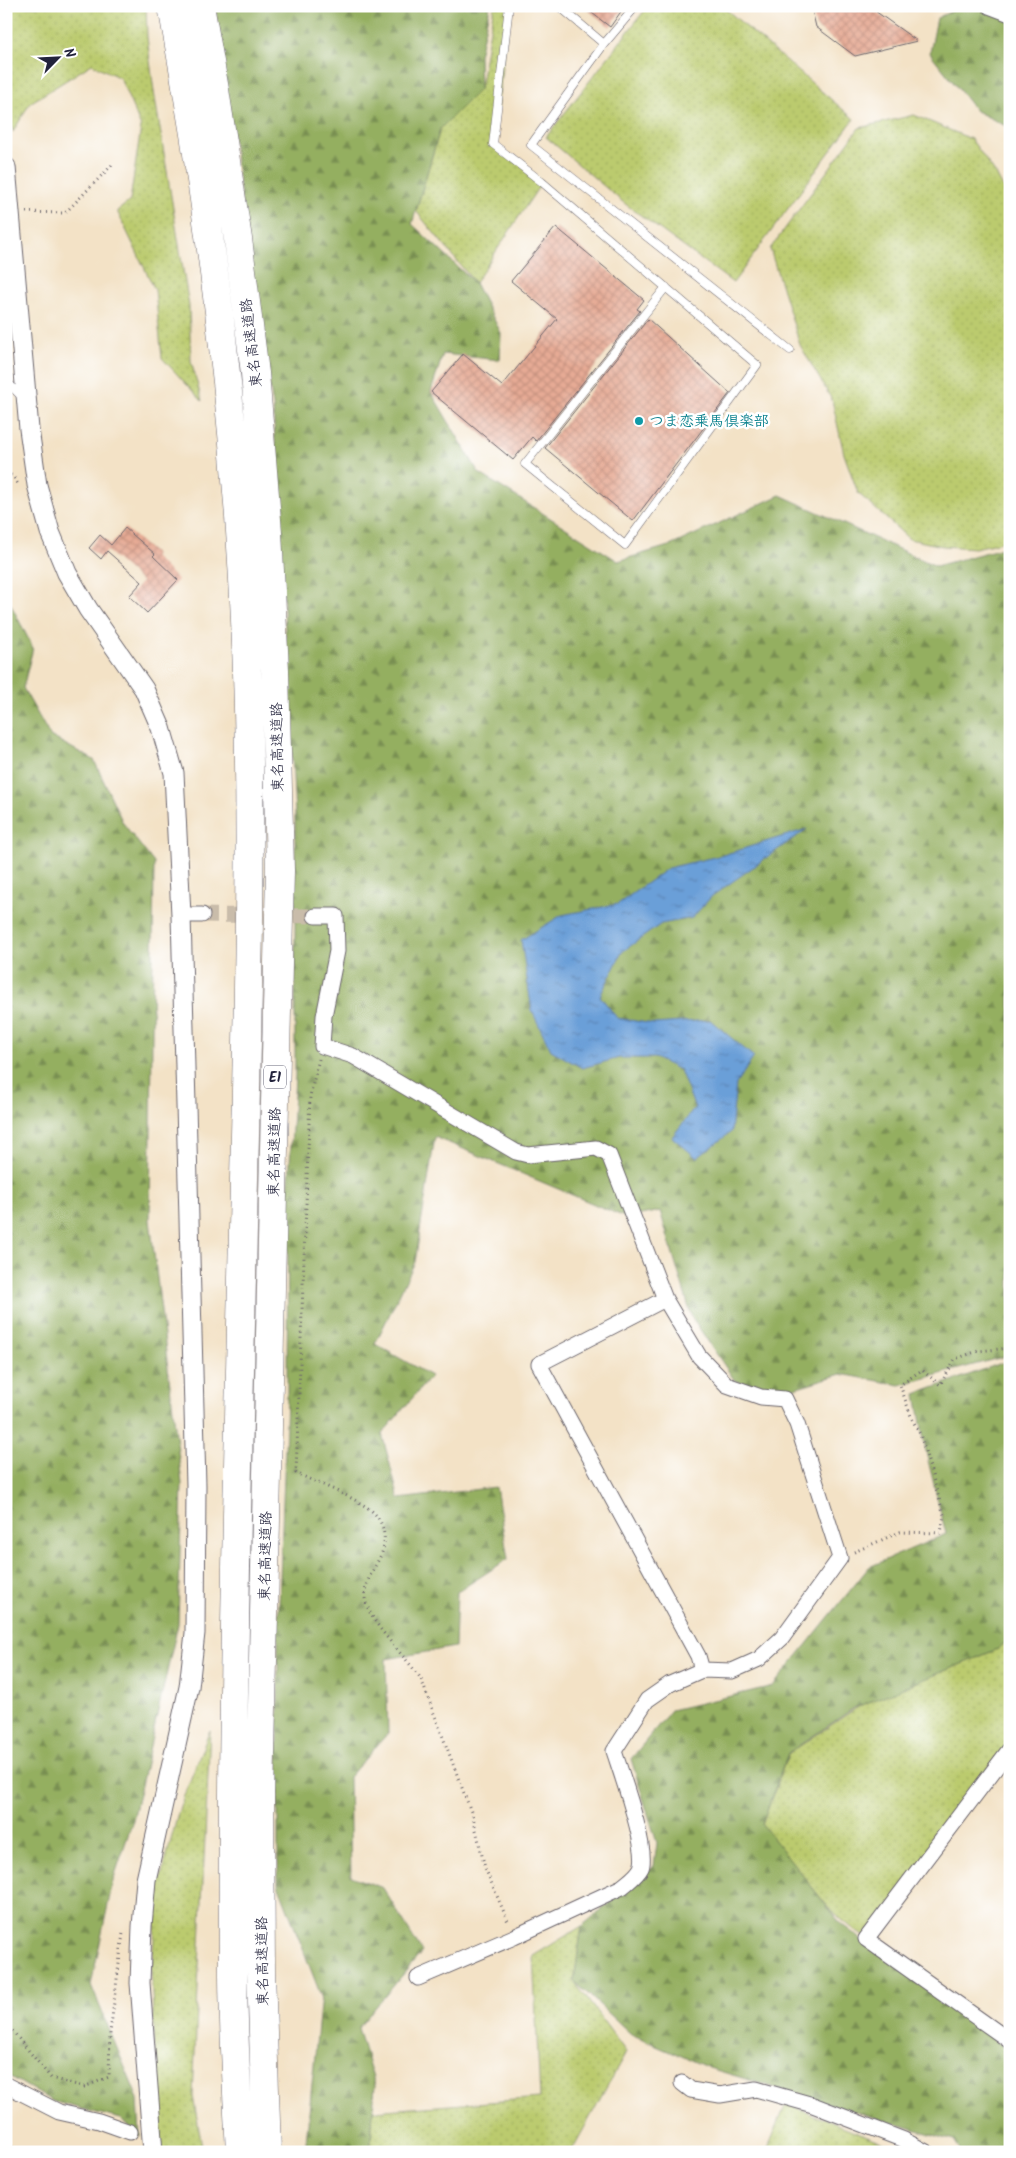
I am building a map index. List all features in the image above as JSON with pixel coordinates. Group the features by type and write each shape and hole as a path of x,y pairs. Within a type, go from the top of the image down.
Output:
{"highway":[{"name":"東名高速道路","path":"172,6 212,244 225,357 240,533 247,671 251,871 233,1810 233,1974 240,2152"},
{"name":"東名高速道路","path":"200,6 238,239 255,372 268,532 275,670 280,870 260,1799 261,1972 267,2152"}],"street":[{"path":"989,6 1010,14"},
{"path":"6,167 36,485 50,532 67,573 88,609 144,689 161,728 174,773 181,915 196,1485 195,1633 189,1687 146,1880 143,1917 140,1983 153,2152"},
{"path":"181,915 202,915"},
{"path":"315,916 336,916 337,951 324,1016 322,1046 353,1056 516,1152 528,1156 596,1148 609,1155 665,1298 699,1356 726,1385 761,1396 785,1399 796,1424 840,1558 782,1638 759,1660 732,1671 702,1670 670,1684 647,1700 614,1751 640,1841 642,1866 636,1875 622,1887 418,1978"},
{"path":"665,1298 539,1364 698,1656 702,1670"},
{"path":"1010,1749 866,1939 1010,2041"},
{"path":"682,2084 691,2090 720,2095 756,2089 813,2105 904,2140 926,2152"},
{"path":"6,2085 59,2112 99,2121 130,2132"}],"lane":[{"path":"509,6 493,144 542,182 666,287 757,365 624,545 525,464 666,287"},
{"path":"559,6 604,44"},
{"path":"636,6 604,44 531,145 790,350"},
{"path":"6,380 27,402"}],"path":[{"path":"11,212 65,212 112,165"},
{"path":"322,1046 310,1096 296,1473 350,1498 374,1513 385,1532 383,1550 368,1580 364,1597 374,1621 421,1679 472,1817 485,1868 514,1936"},
{"path":"840,1558 900,1532 941,1533 944,1515 920,1434 912,1419 900,1385 922,1370 940,1385 955,1359 978,1351 1010,1348"},
{"path":"6,2023 51,2078 84,2087 109,2077 110,2033 124,1928"}],"green space":[{"path":"6,6 146,6 147,37 154,92 189,306 191,361 202,401 162,358 155,290 117,211 130,201 141,127 120,78 92,64 30,103 13,132 6,104"},
{"path":"215,6 490,6 479,55 480,89 440,129 412,224 475,283 501,333 500,360 443,354 431,392 479,473 618,561 672,545 780,495 936,566 1010,546 1010,1355 900,1385 841,1374 781,1392 735,1381 692,1318 660,1211 627,1218 435,1137 415,1262 375,1344 431,1376 382,1434 399,1499 496,1487 508,1559 457,1592 455,1647 386,1659 388,1733 349,1777 351,1876 383,1888 422,1952 358,2028 375,2085 370,2152 305,2152 321,1996 278,1884 278,1630 287,1399 288,1197 295,1077 295,813 273,405 254,294"},
{"path":"494,6 509,6 493,144 542,182 475,283 416,211 440,129 480,89"},
{"path":"648,6 722,6 854,119 733,283 624,203 546,137"},
{"path":"962,6 992,9 1010,21 1010,128 976,111 930,53 937,18"},
{"path":"914,115 971,139 996,174 1010,201 1010,540 975,548 943,546 909,539 858,493 844,454 832,400 800,345 770,249 859,128"},
{"path":"6,595 33,648 23,688 50,736 94,760 123,823 154,863 150,1220 182,1484 178,1624 133,1820 113,1881 91,1985 138,2099 140,2137 120,2119 52,2101 6,2074"},
{"path":"1010,1360 1010,1638 998,1649 854,1708 788,1753 762,1824 841,1924 1010,2051 1010,2152 961,2152 954,2141 709,2068 631,2034 574,1981 582,1926 654,1866 657,1843 631,1759 671,1710 773,1686 869,1567 946,1534 926,1452 916,1394"},
{"path":"1010,1638 1010,1749 866,1939 832,1912 762,1825 788,1754 861,1705 998,1649"},
{"path":"210,1730 193,2096 203,2152 160,2152 151,1972 159,1885 180,1806"},
{"path":"582,1926 574,1981 626,2052 571,2152 370,2152 373,2111 540,2098 533,1956"},
{"path":"786,2104 908,2152 775,2152 768,2148"}],"water":[{"path":"807,829 712,896 692,918 661,924 622,952 600,996 617,1018 654,1024 710,1020 754,1057 736,1084 731,1132 697,1158 672,1137 695,1108 680,1070 655,1058 619,1058 582,1068 551,1050 532,1011 521,940 562,915 618,904 668,868 723,855"}],"building":[{"path":"583,6 625,6 610,27"},
{"path":"811,6 868,6 917,41 855,56 816,27"},
{"path":"556,227 644,300 637,309 640,311 536,441 532,437 513,460 431,392 463,354 502,386 557,319 511,281"},
{"name":"つま恋乗馬倶楽部","path":"648,319 730,393 633,521 545,448"},
{"path":"125,528 155,554 153,556 178,580 147,613 129,596 142,582 107,551 101,559 89,548 100,535 111,545"}],"tunnel":[{"path":"202,915 315,916"}],"place":[{"name":"つま恋乗馬倶楽部","path":"639,421"}]}
